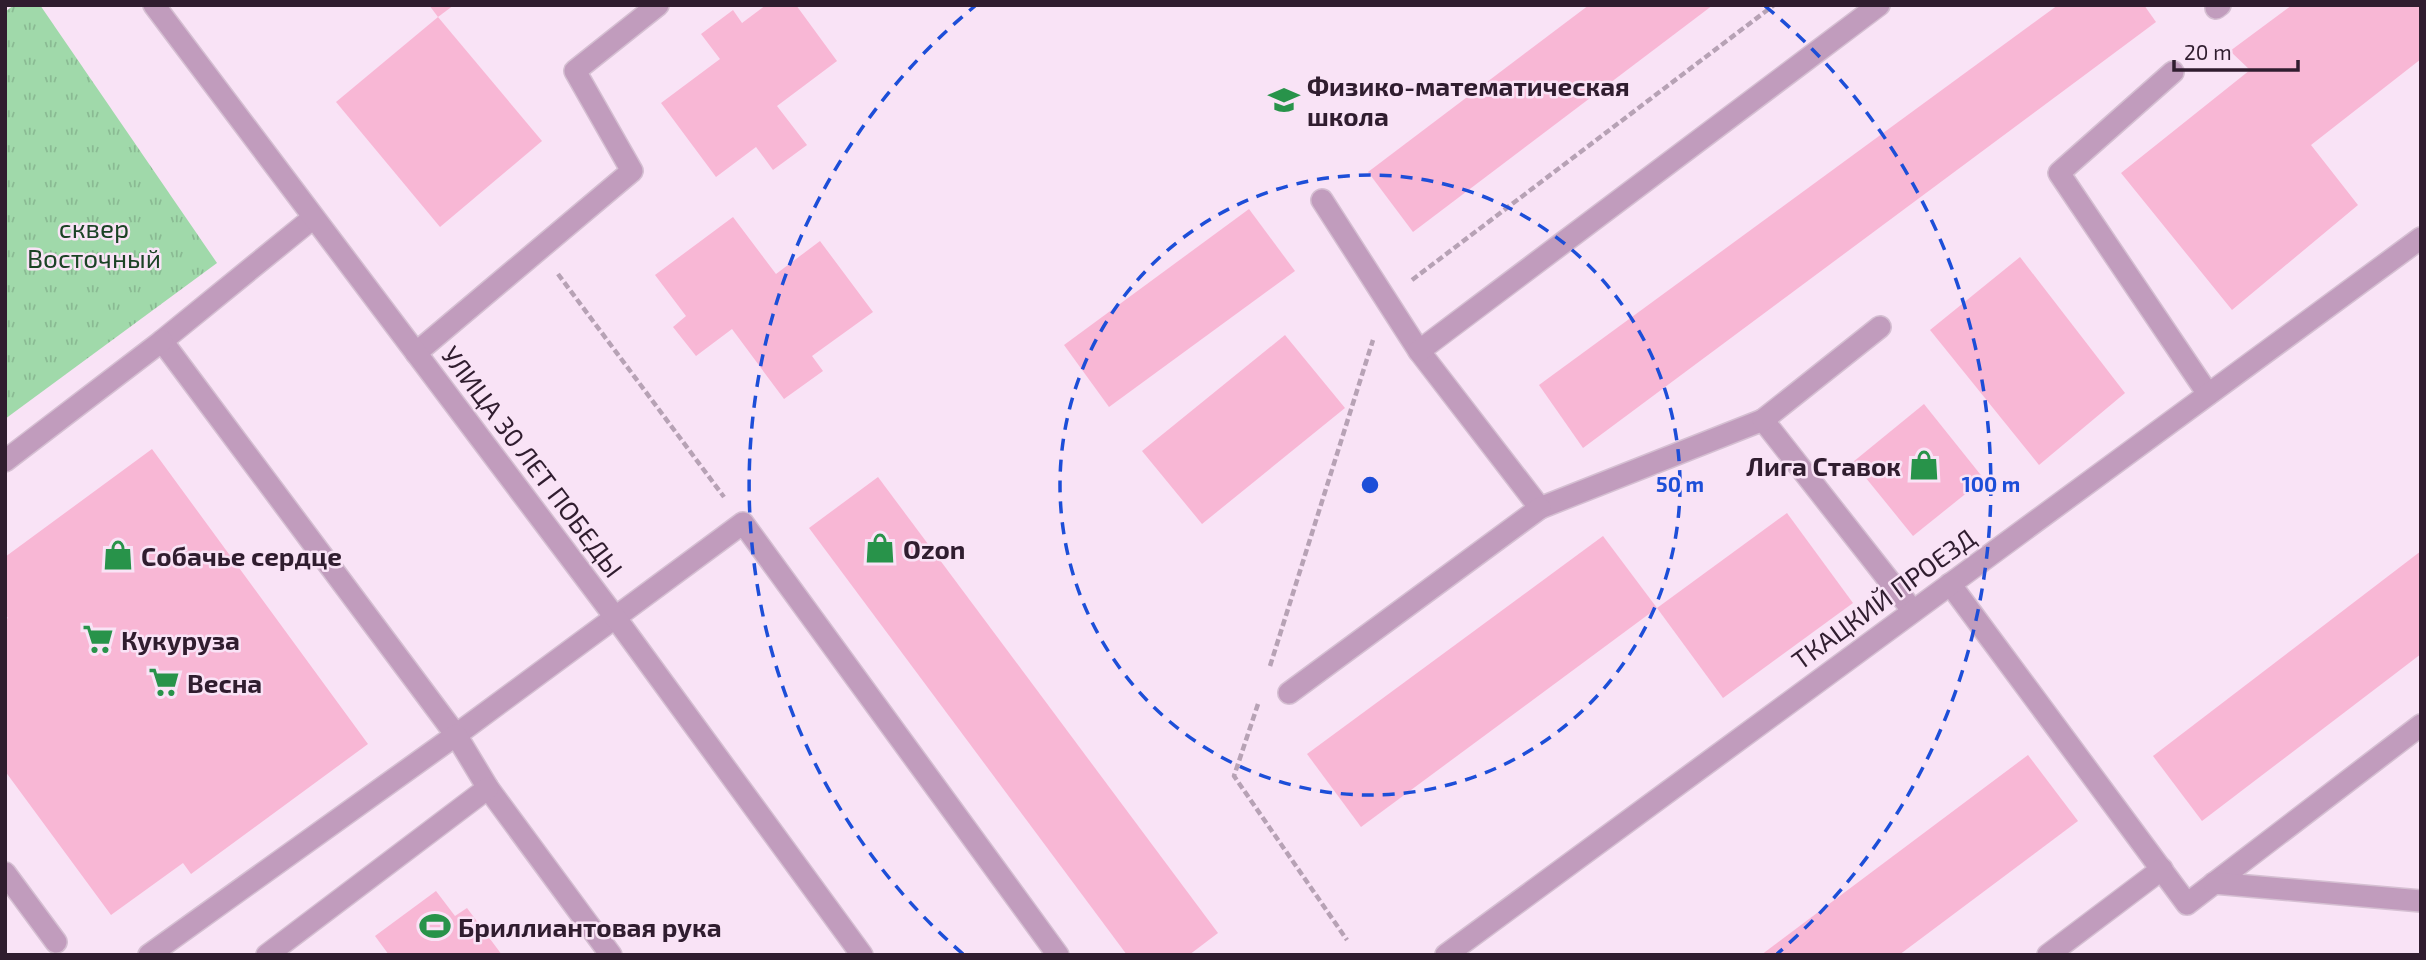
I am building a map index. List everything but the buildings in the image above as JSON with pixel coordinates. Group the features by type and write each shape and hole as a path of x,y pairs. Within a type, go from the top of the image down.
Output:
{"street":[{"name":"УЛИЦА 30 ЛЕТ ПОБЕДЫ","path":"154,5 615,617 862,955"},
{"path":"416,353 632,171 575,71 658,5"},
{"path":"1419,351 1879,5"},
{"path":"2173,72 2059,173 2208,394"},
{"path":"1322,200 1419,351 1540,508"},
{"path":"5,461 162,341 313,218"},
{"name":"ТКАЦКИЙ ПРОЕЗД","path":"1446,955 2421,238"},
{"path":"1289,693 1540,508 1763,420 1880,327"},
{"path":"162,341 456,735 488,788 611,955"},
{"path":"1763,420 1913,611"},
{"path":"149,955 456,735 743,523 1058,955"},
{"path":"1950,583 2187,904 2421,725"},
{"path":"267,955 488,788"},
{"path":"2048,955 2162,869"},
{"path":"5,873 57,942"},
{"path":"2214,883 2421,901"}],"path":[{"path":"1268,671 1386,300 1774,5"},
{"path":"539,249 743,523"},
{"path":"1260,697 1234,776 1347,940"}],"green space":[{"name":"сквер Восточный","path":"14,5 40,5 217,263 5,419 5,12"}],"place":[{"name":"Физико-математическая школа","path":"1284,100"},
{"name":"Лига Ставок","path":"1924,465"},
{"name":"Ozon","path":"880,548"},
{"name":"Собачье сердце","path":"118,555"},
{"name":"Кукуруза","path":"98,639"},
{"name":"Весна","path":"164,682"},
{"name":"Бриллиантовая рука","path":"435,926"}]}
